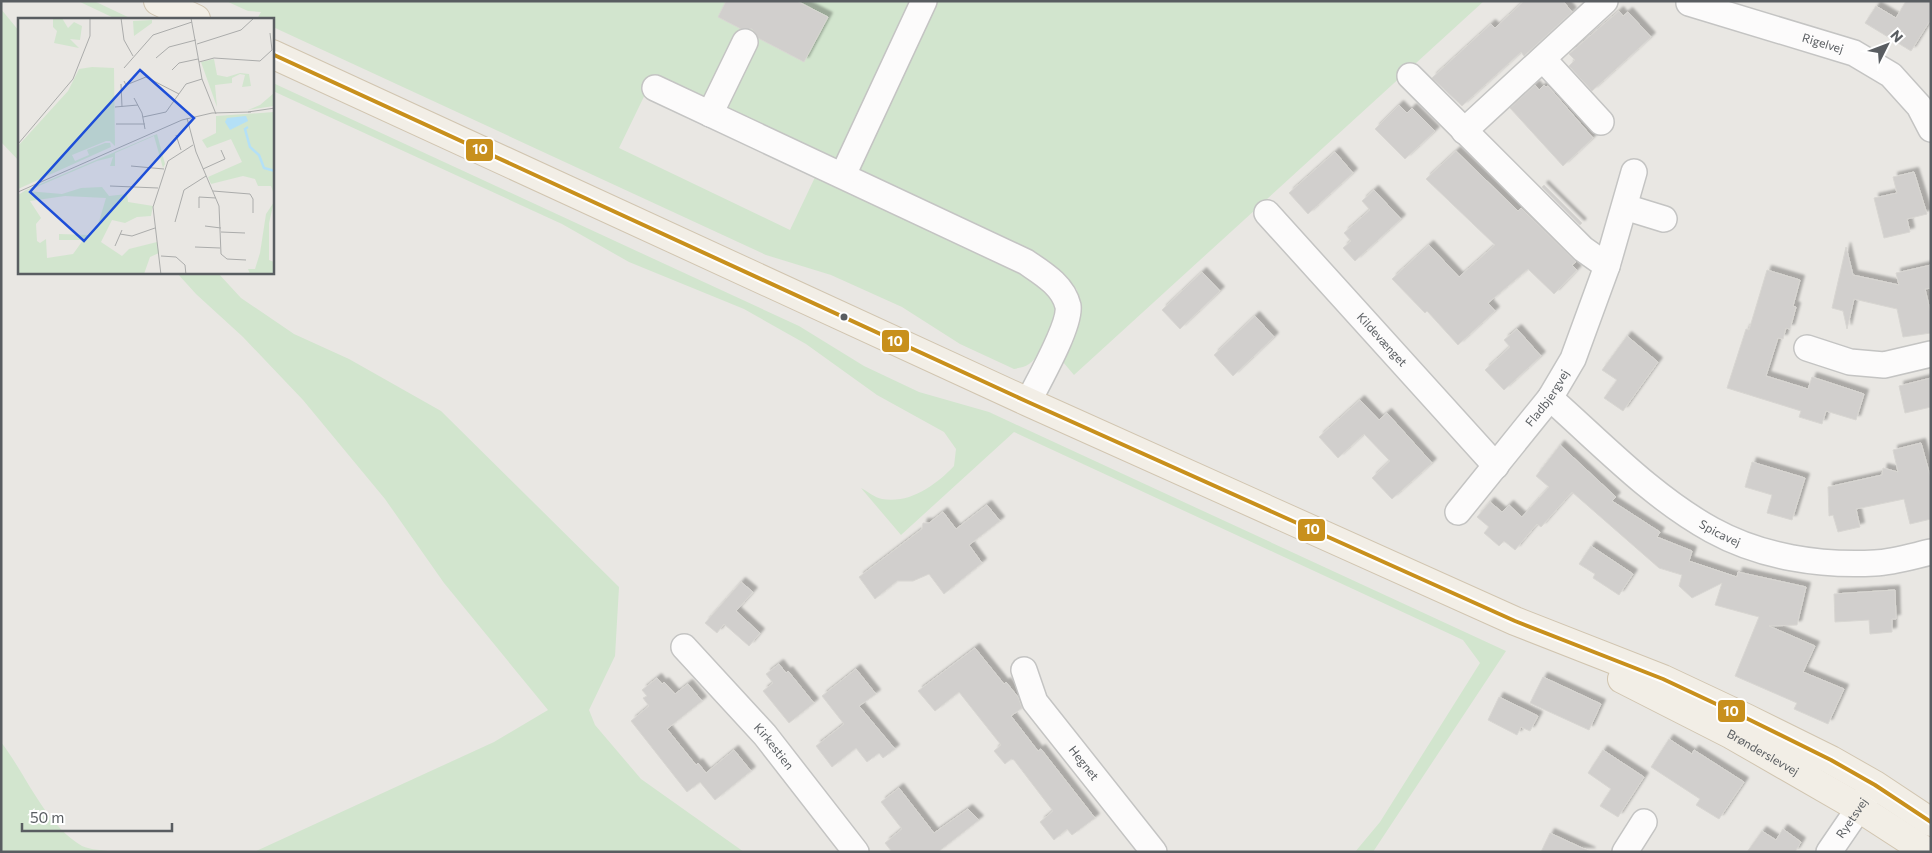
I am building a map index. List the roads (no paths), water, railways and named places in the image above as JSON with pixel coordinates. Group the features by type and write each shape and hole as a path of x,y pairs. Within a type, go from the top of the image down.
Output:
{"main road":[{"path":"158,1 194,18"},
{"name":"Brønderslevvej","path":"274,55 1028,402 1515,621 1663,679 1822,756 1875,785 1931,822"},
{"name":"Brønderslevvej","path":"1515,621 1659,699 1732,735 1859,808 1927,852"}],"street":[{"path":"843,174 924,1"},
{"path":"1464,131 1605,1"},
{"name":"Rigelvej","path":"1690,1 1689,3 1854,52 1890,75 1919,106 1931,129"},
{"path":"710,114 745,42"},
{"path":"1543,59 1601,122"},
{"path":"1410,76 1583,249 1607,266"},
{"path":"656,88 843,174 1026,262 1054,281 1068,306 1064,328 1028,402"},
{"name":"Fladbjergvej","path":"1458,512 1550,398 1573,359 1607,266 1626,207 1634,172"},
{"path":"1626,207 1664,219"},
{"name":"Kildevænget","path":"1268,214 1496,466"},
{"path":"1807,348 1850,362 1884,365 1931,354"},
{"name":"Spicavej","path":"1550,398 1665,499 1713,531 1770,553 1820,563 1877,563 1931,552"},
{"name":"Kirkestien","path":"684,647 765,735 856,852"},
{"name":"Hegnet","path":"1024,670 1035,702 1154,852"},
{"name":"Ryetsvej","path":"1829,852 1875,785"},
{"path":"1624,852 1644,822"}]}
